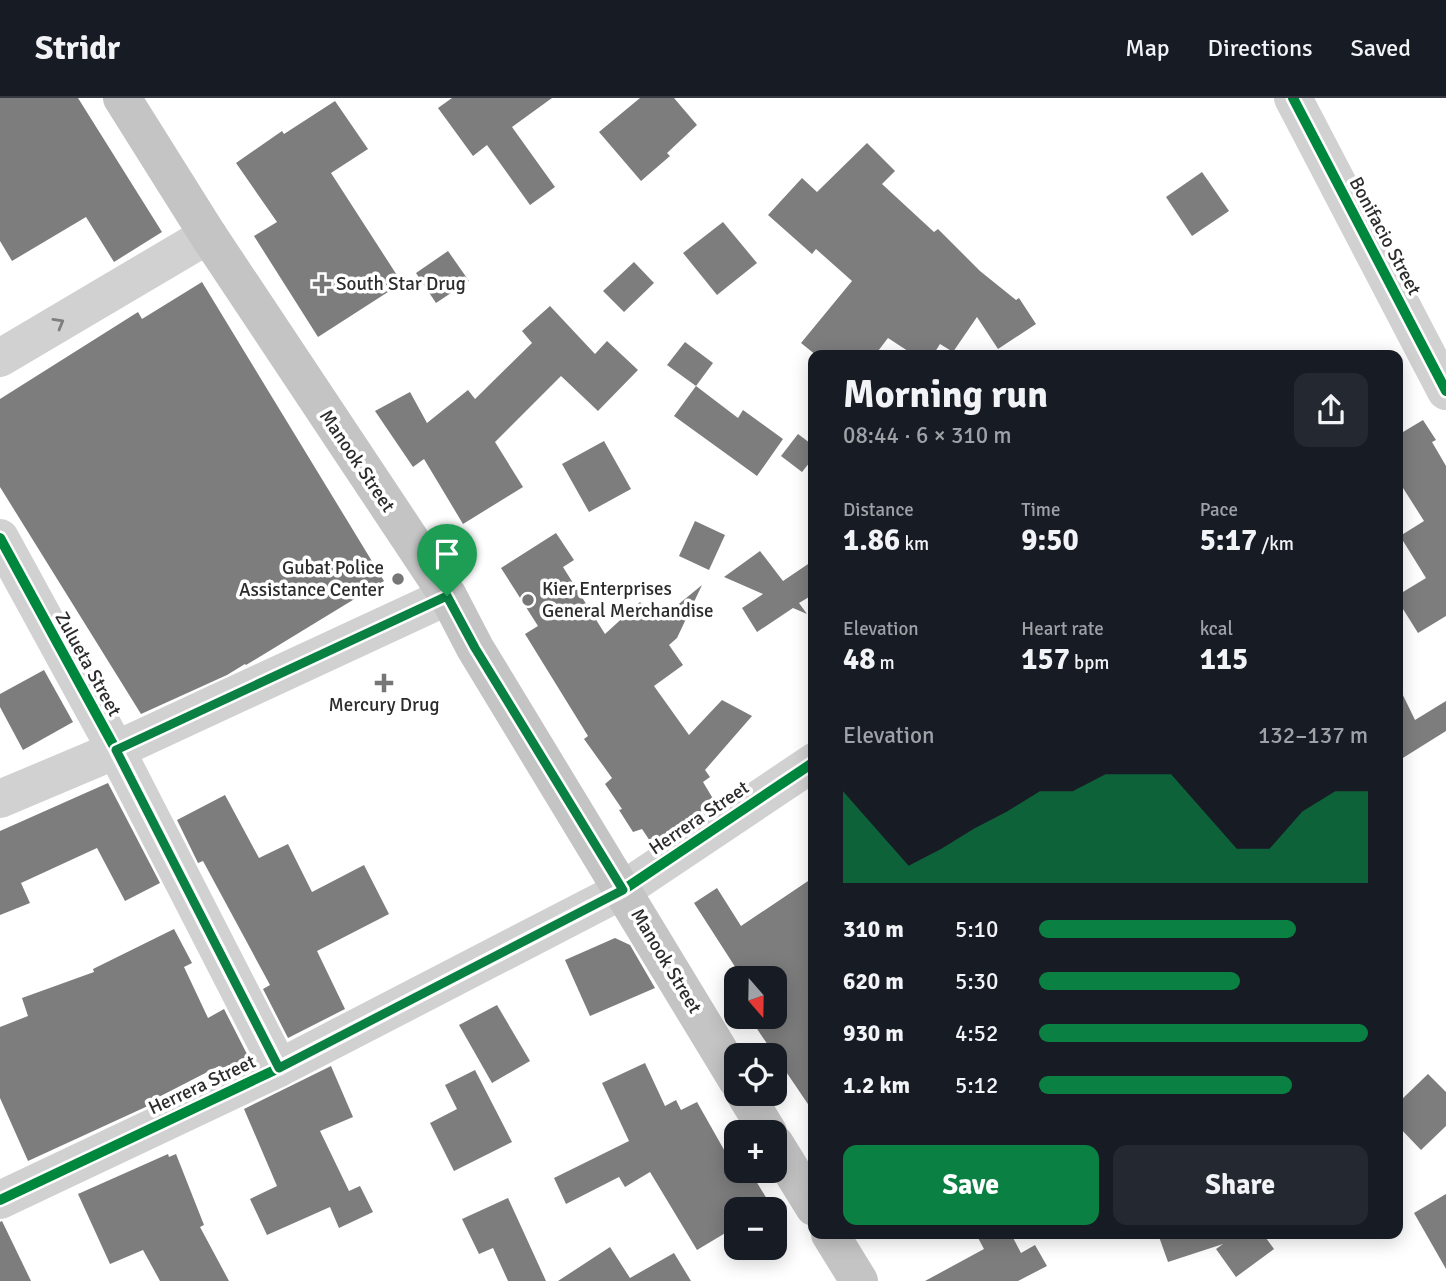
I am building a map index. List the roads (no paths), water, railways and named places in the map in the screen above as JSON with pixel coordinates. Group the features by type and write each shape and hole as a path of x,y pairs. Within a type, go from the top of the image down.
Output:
{"main road":[{"name":"Manook Street","path":"122,98 208,235 447,596 482,659 724,1058"},
{"path":"787,1163 808,1197"},
{"path":"833,1239 859,1281"}],"street":[{"name":"Bonifacio Street","path":"1293,98 1411,357 1444,384"},
{"path":"0,358 208,235"},
{"name":"Zulueta Street","path":"0,538 116,750 279,1068"},
{"path":"0,799 116,750 447,596"},
{"name":"Herrera Street","path":"0,1200 279,1068 623,890 808,766"}],"place":[{"name":"South Star Drug","path":"322,284"},
{"name":"Gubat Police Assistance Center","path":"398,579"},
{"name":"Kier Enterprises General Merchandise","path":"528,600"},
{"name":"Mercury Drug","path":"384,683"}]}
